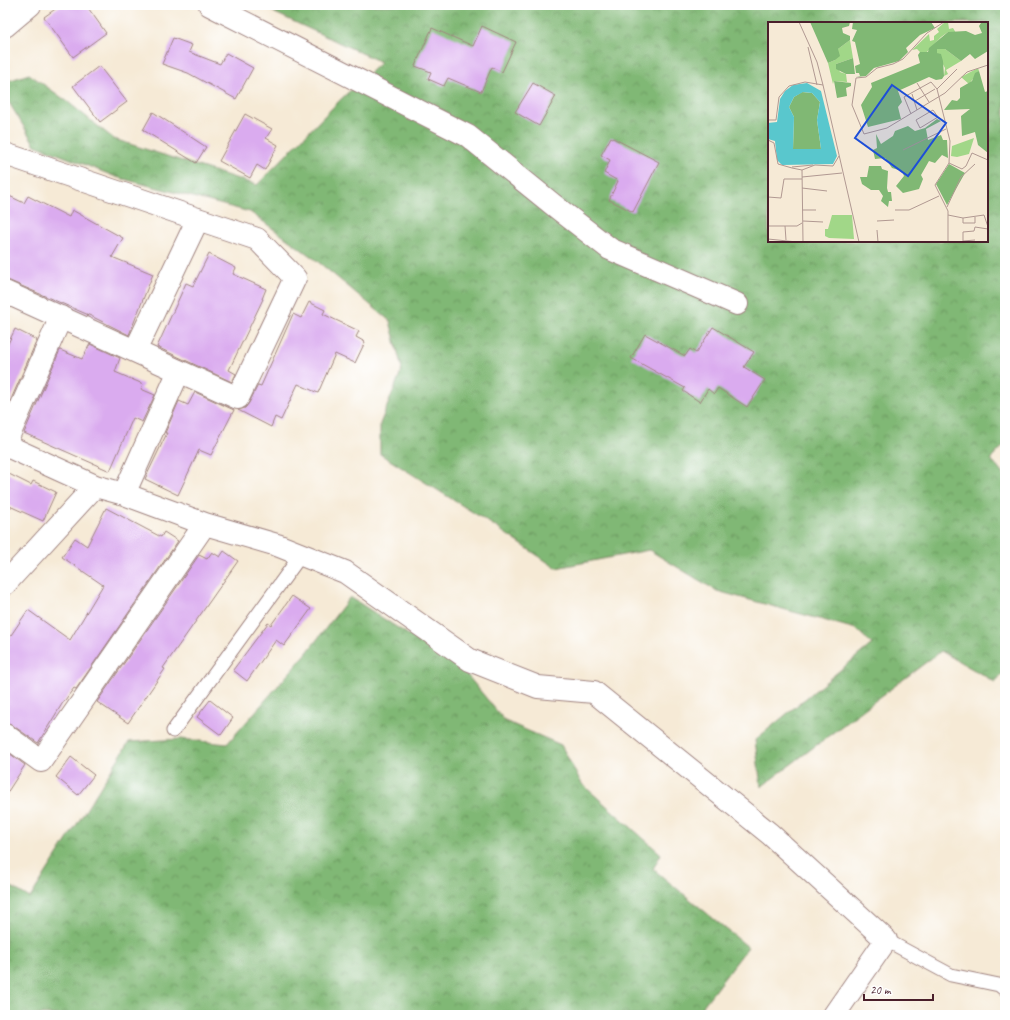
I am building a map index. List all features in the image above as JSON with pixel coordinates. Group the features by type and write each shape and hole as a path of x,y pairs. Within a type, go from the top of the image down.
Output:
{"street":[{"path":"5,26 30,5"},
{"path":"210,5 468,136 610,249 737,304"},
{"path":"5,154 257,238 295,278 238,398 5,292"},
{"path":"135,351 198,219"},
{"path":"61,317 5,445 95,486 124,494 205,524 277,545 345,572 470,660 538,687 594,692 770,834 886,940 834,1015"},
{"path":"124,494 179,372"},
{"path":"5,582 95,486"},
{"path":"7,741 40,761 205,524"}],"lane":[{"path":"173,730 302,555"},
{"path":"886,940 951,975 999,985 1005,990"}],"green space":[{"path":"265,5 1005,5 1005,444 991,459 1005,477 1005,671 995,682 941,651 761,787 755,740 872,644 856,629 717,591 649,550 556,568 490,523 380,454 380,424 402,369 390,321 316,260 250,212 116,177 35,145 5,96 5,82 29,74 68,102 114,139 257,185 340,100 381,62 275,13"},
{"path":"350,597 463,670 505,721 561,745 582,784 661,854 653,869 748,947 696,1015 5,1015 5,883 30,898 129,742 181,739 227,744 305,655"}],"building":[{"path":"61,5 86,5 106,33 73,57 44,17"},
{"path":"482,26 516,42 502,72 492,67 481,92 448,78 444,86 428,79 431,72 415,66 432,28 473,46"},
{"path":"173,38 192,45 189,52 220,64 226,53 253,68 236,99 188,73 162,64"},
{"path":"99,66 127,102 100,122 73,86"},
{"path":"533,83 556,96 539,126 515,112"},
{"path":"153,112 206,147 196,163 143,130"},
{"path":"245,114 272,129 266,138 278,145 265,170 257,165 250,178 219,161"},
{"path":"611,137 659,162 633,212 609,200 618,181 604,173 610,160 601,155"},
{"path":"5,194 24,203 28,196 69,217 72,210 123,238 112,257 153,274 129,335 91,316 5,280"},
{"path":"209,254 236,268 233,274 266,289 263,299 229,370 236,374 232,382 157,347 186,283 193,286"},
{"path":"309,302 325,310 323,314 359,331 356,337 365,342 355,363 335,354 318,393 298,384 281,420 275,417 271,427 238,410 245,408 258,385 261,386 293,314 301,318"},
{"path":"713,327 754,352 744,367 765,380 747,407 718,388 714,394 708,389 700,402 683,391 685,388 631,358 645,334 685,356 690,349 696,353"},
{"path":"15,329 37,340 5,413 5,350"},
{"path":"90,344 120,358 115,372 143,384 141,389 155,395 142,422 133,418 110,471 24,433 60,350 82,359"},
{"path":"195,392 234,410 211,455 199,450 178,495 145,479 167,433 165,433 179,401 188,405"},
{"path":"5,472 31,485 33,481 56,492 43,521 5,504"},
{"path":"106,508 161,537 164,532 178,541 76,689 74,688 62,704 38,743 12,725 5,723 5,644 28,610 70,640 103,585 62,557 75,538 87,546"},
{"path":"224,551 238,561 163,668 165,669 128,723 97,702 199,555 207,559 212,552 220,557"},
{"path":"292,596 311,609 284,646 276,640 247,681 233,670 268,623 271,625"},
{"path":"210,700 233,718 221,735 197,717"},
{"path":"5,750 25,765 5,796"},
{"path":"71,757 94,775 78,795 56,777"}]}
